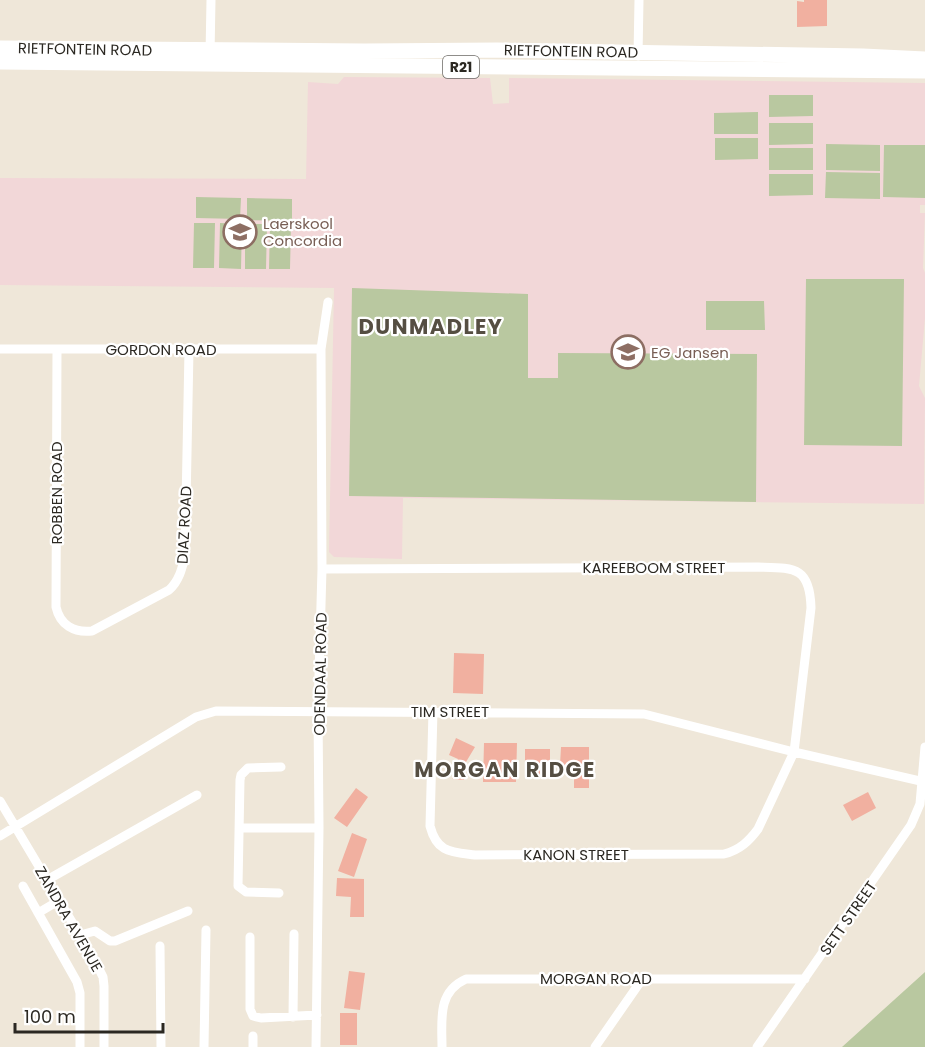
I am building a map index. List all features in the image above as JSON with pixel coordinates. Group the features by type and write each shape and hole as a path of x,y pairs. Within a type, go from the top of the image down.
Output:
{"main road":[{"name":"RIETFONTEIN ROAD","path":"0,48 142,56 210,65 497,67 638,60 925,58"},
{"name":"RIETFONTEIN ROAD","path":"0,62 142,56 210,49 497,50 638,60 925,71"},
{"path":"497,50 497,67"}],"street":[{"path":"210,65 211,0"},
{"path":"638,60 639,0"},
{"name":"ODENDAAL ROAD","path":"316,1047 318,711 322,569 321,349 328,302"},
{"name":"GORDON ROAD","path":"0,349 321,349"},
{"name":"ROBBEN ROAD","path":"57,349 56,607 58,616 73,629"},
{"name":"DIAZ ROAD","path":"73,629 79,632 92,631 169,590 175,585 183,569 189,350"},
{"name":"KAREEBOOM STREET","path":"322,569 758,567 790,569 799,572 810,586 811,608 794,752"},
{"name":"TIM STREET","path":"0,836 204,714 216,711 644,714 924,782"},
{"name":"KANON STREET","path":"433,711 430,826 439,846 446,850 475,855 724,854 732,852 750,839 758,829 794,752"},
{"name":"SETT STREET","path":"757,1047 911,825 920,804 924,782 925,747"},
{"path":"279,893 246,892 238,886 241,775 248,768 253,767 281,767"},
{"path":"47,880 197,795"},
{"name":"ZANDRA AVENUE","path":"0,801 103,977 104,1047"},
{"path":"240,828 319,828"},
{"path":"23,886 77,982 80,993 80,1047"},
{"path":"38,913 60,900"},
{"path":"80,935 95,931 114,941 188,911"},
{"path":"204,1047 206,930"},
{"path":"293,1017 294,934"},
{"path":"250,937 254,1016 261,1018 317,1015"},
{"path":"160,946 161,1047"},
{"name":"MORGAN ROAD","path":"442,1047 444,998 453,986 466,978 805,979"},
{"path":"594,1047 643,978"},
{"path":"253,1036 253,1047"}],"shaded area":[{"name":"EG Jansen","path":"344,77 490,78 493,104 509,103 509,78 925,83 925,205 920,205 920,213 925,213 923,268 925,318 919,386 925,398 924,504 403,498 402,559 334,557 329,552 334,288 0,285 0,178 306,179 308,82 338,84"}],"green space":[{"path":"769,95 813,95 813,116 769,117"},
{"path":"758,112 758,134 714,134 714,113"},
{"path":"769,123 813,123 813,144 769,145"},
{"path":"715,138 758,138 758,159 715,160"},
{"path":"826,144 880,145 880,171 826,170"},
{"path":"884,145 925,145 925,198 883,197"},
{"path":"769,148 813,148 813,170 769,170"},
{"path":"826,172 880,173 880,199 825,198"},
{"path":"769,174 813,174 813,195 769,196"},
{"path":"196,197 241,198 240,219 196,218"},
{"path":"247,198 292,199 292,221 247,220"},
{"path":"194,223 215,223 214,268 193,268"},
{"path":"220,223 242,224 241,269 219,268"},
{"path":"245,224 267,224 266,269 245,269"},
{"path":"270,224 291,224 290,269 269,269"},
{"path":"806,279 904,279 902,446 804,445"},
{"path":"352,288 528,294 528,378 558,378 558,353 757,354 756,502 349,496"},
{"path":"706,301 764,301 765,330 706,330"},
{"path":"925,972 925,1047 842,1047"}],"building":[{"path":"804,0 827,0 827,26 797,27 797,1 804,2"},
{"path":"454,653 484,654 483,694 453,693"},
{"path":"456,738 475,747 466,762 464,780 452,779 454,761 458,759 449,755"},
{"path":"484,743 517,743 516,782 483,782"},
{"path":"561,747 589,747 589,788 574,788 574,765 560,765"},
{"path":"525,749 550,749 550,775 525,775"},
{"path":"356,788 368,797 347,827 334,818"},
{"path":"868,792 876,808 852,821 843,805"},
{"path":"352,833 367,839 354,877 338,871"},
{"path":"337,878 364,879 364,917 350,917 351,897 336,896"},
{"path":"349,971 365,973 360,1010 344,1008"},
{"path":"340,1013 357,1013 357,1045 340,1045"}],"place":[{"name":"Laerskool Concordia","path":"240,232"},
{"name":"EG Jansen","path":"628,352"}],"district":[{"name":"DUNMADLEY","path":"431,326"},
{"name":"MORGAN RIDGE","path":"505,769"}]}
